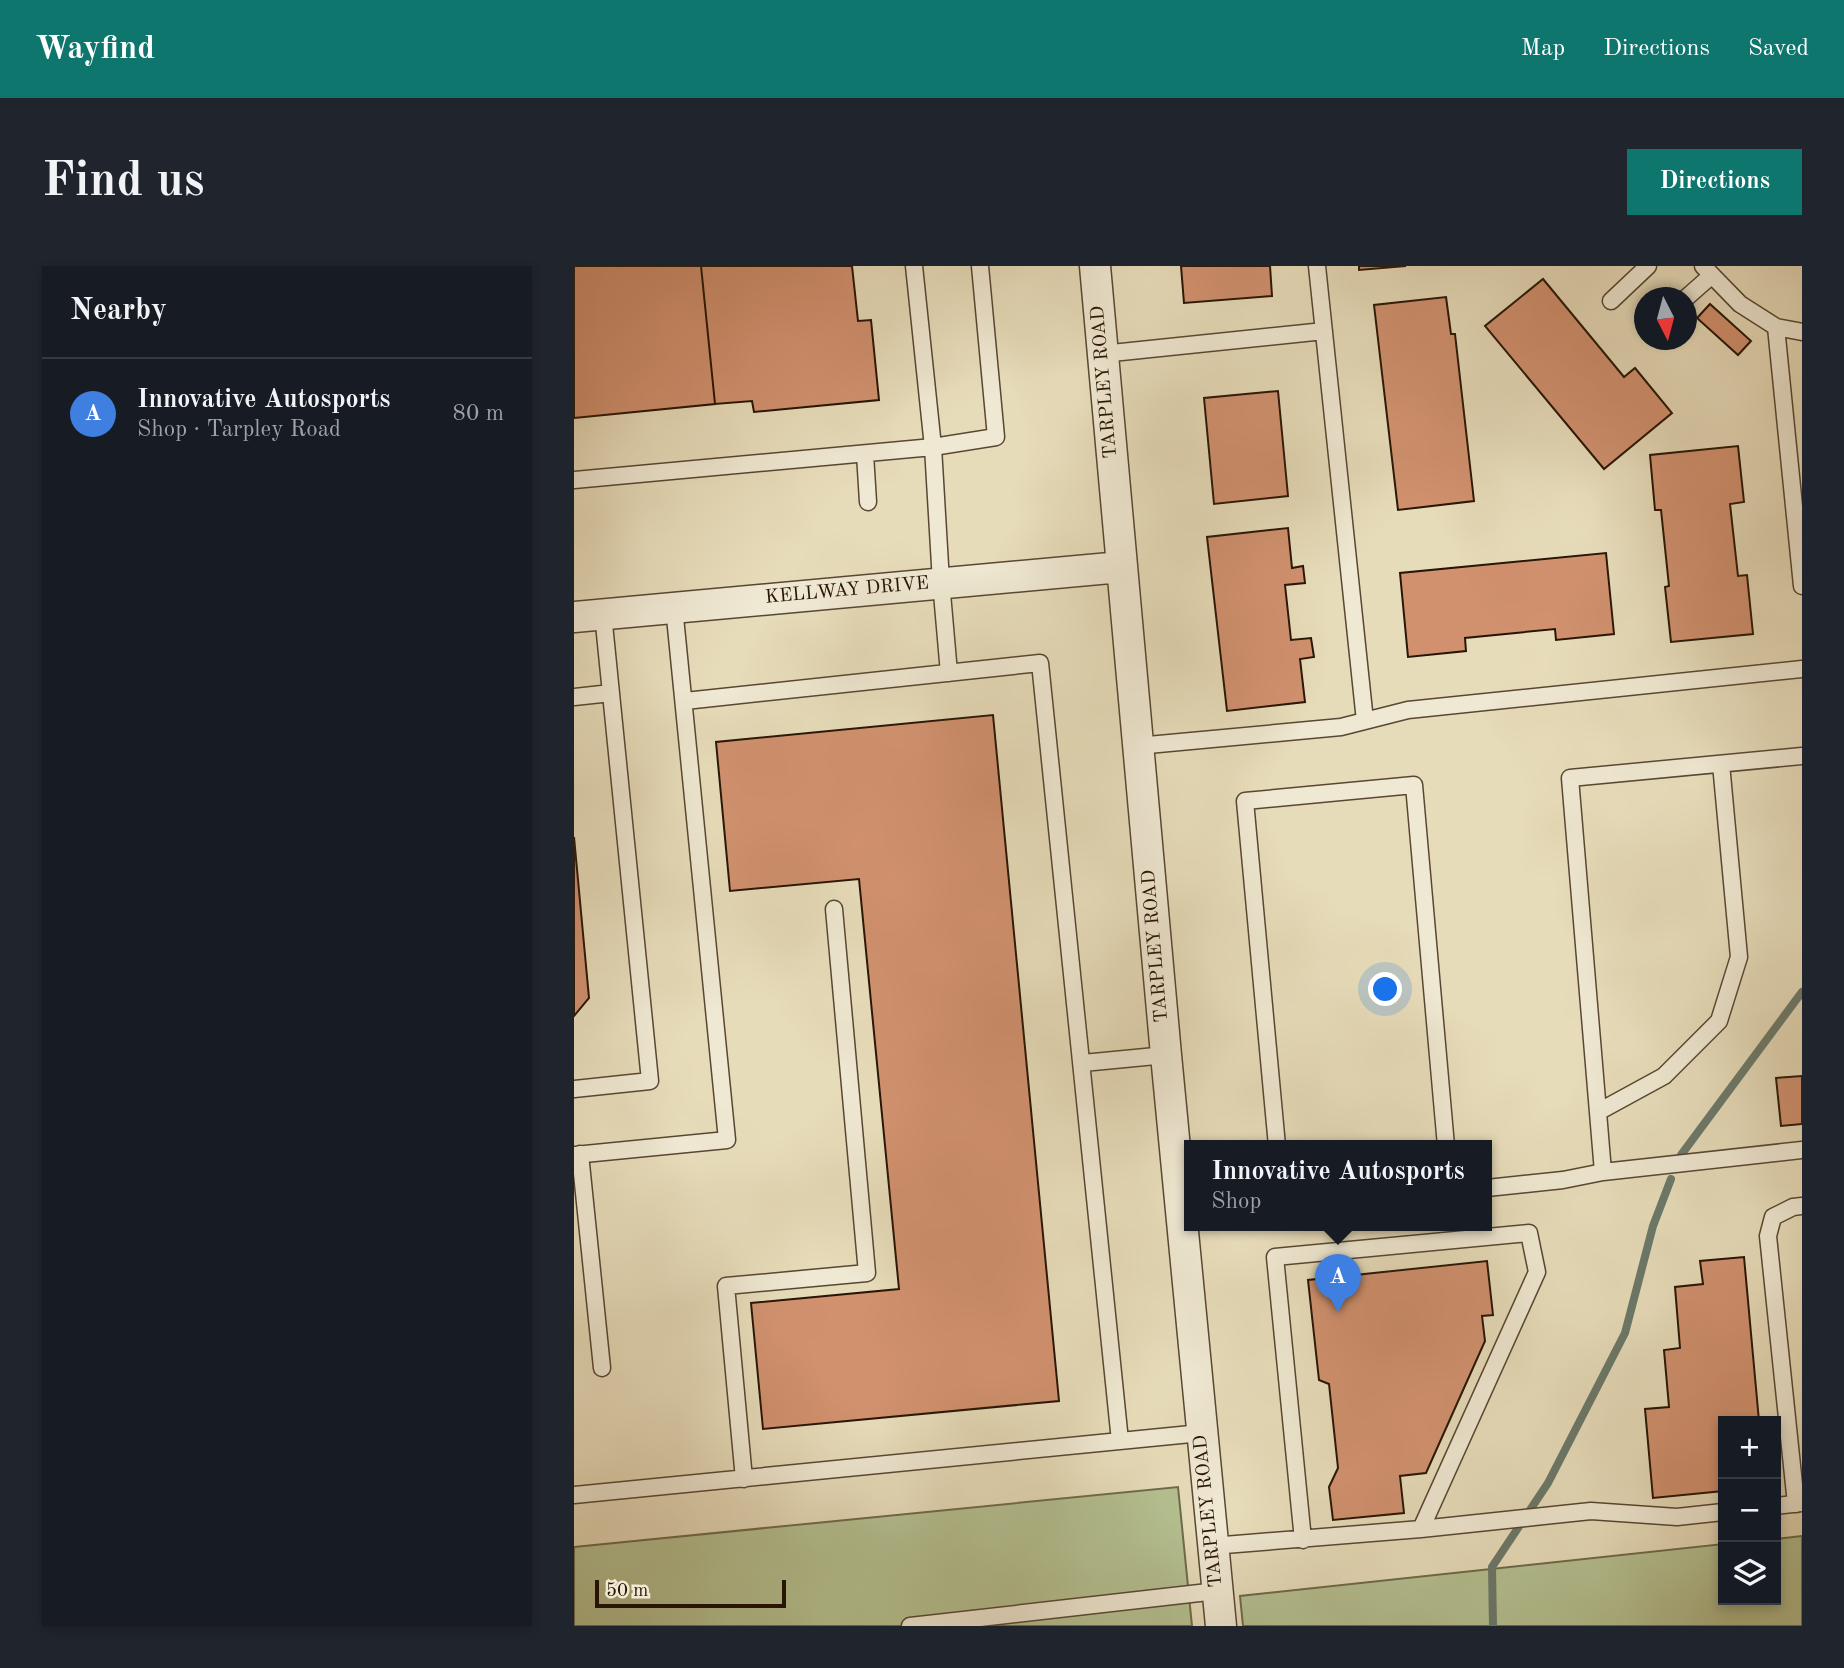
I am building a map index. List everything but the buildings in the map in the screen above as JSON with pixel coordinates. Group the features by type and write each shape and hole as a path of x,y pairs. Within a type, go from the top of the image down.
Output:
{"street":[{"name":"TARPLEY ROAD","path":"1095,266 1166,1055 1184,1209"},
{"name":"KELLWAY DRIVE","path":"588,616 1121,566"},
{"name":"TARPLEY ROAD","path":"1186,1231 1201,1433 1221,1626"}],"lane":[{"path":"914,266 933,447 949,673"},
{"path":"574,480 865,454 996,437 980,266"},
{"path":"1317,266 1365,721"},
{"path":"1611,301 1648,266"},
{"path":"1694,287 1707,270 1740,304 1776,327 1802,332"},
{"path":"1776,327 1802,586"},
{"path":"1102,354 1324,331"},
{"path":"865,454 868,502"},
{"path":"602,1368 577,1154 727,1140 674,607"},
{"path":"574,1088 650,1081 611,693 588,616"},
{"path":"685,701 1041,663 1120,1441"},
{"path":"1137,746 1341,727 1408,710 1802,669"},
{"path":"574,697 611,693"},
{"path":"1603,1172 1570,778 1802,756"},
{"path":"1598,1112 1664,1076 1719,1021 1739,957 1721,764"},
{"path":"1276,1140 1245,801 1414,785 1445,1140"},
{"path":"744,1479 726,1286 867,1273 834,909"},
{"path":"1083,1063 1166,1055"},
{"path":"1492,1187 1802,1150"},
{"path":"1781,1506 1799,1504 1768,1237 1773,1217 1802,1206"},
{"path":"1303,1539 1275,1257 1529,1233 1537,1272 1421,1529"},
{"path":"574,1496 1201,1433"},
{"path":"1212,1546 1456,1526 1591,1511 1677,1517 1718,1513"},
{"path":"910,1626 1217,1591"}],"green space":[{"path":"1178,1487 1192,1626 574,1626 574,1547"},
{"path":"1802,1536 1802,1626 1243,1626 1240,1596 1718,1545 1718,1605 1781,1605 1781,1538"}],"waterway":[{"path":"1681,1155 1802,992"},
{"path":"1493,1626 1492,1567 1548,1483 1625,1333 1653,1226 1671,1179"}],"place":[{"name":"Innovative Autosports","path":"1338,1312"}]}
